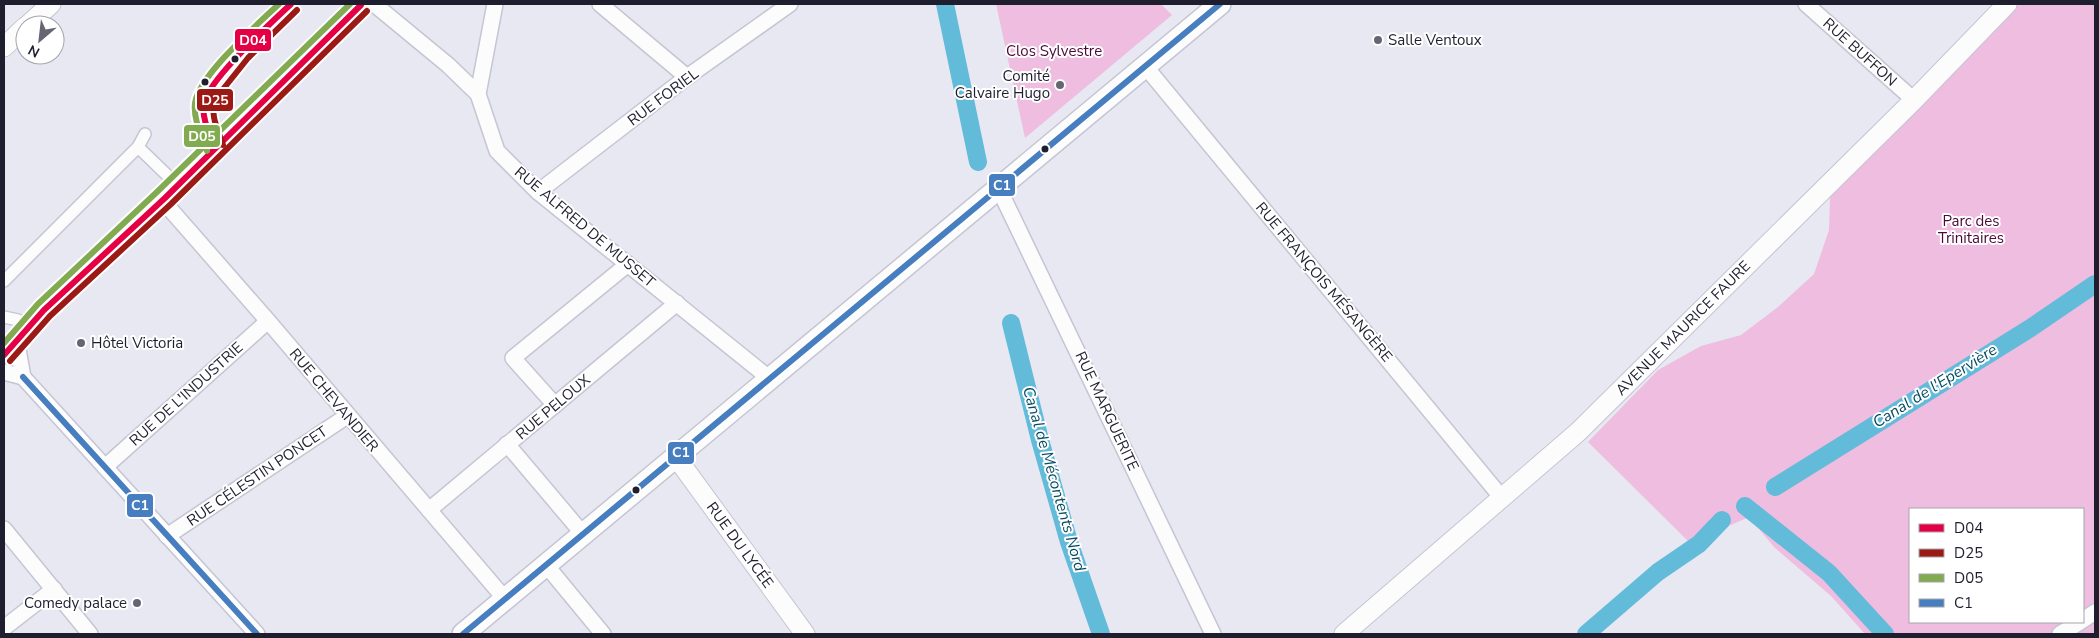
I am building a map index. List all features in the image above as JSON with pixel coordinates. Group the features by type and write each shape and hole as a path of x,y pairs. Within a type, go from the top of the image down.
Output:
{"main road":[{"path":"463,634 1220,4"}],"street":[{"path":"4,355 17,344 33,321 163,201 363,4"},
{"path":"374,4 448,65 478,94"},
{"name":"RUE ALFRED DE MUSSET","path":"495,4 478,94 497,151 538,192 769,378"},
{"path":"600,4 688,78"},
{"name":"RUE FORIEL","path":"538,192 688,78 790,4"},
{"name":"RUE BUFFON","path":"1806,4 1914,100"},
{"path":"38,15 48,5"},
{"name":"AVENUE MAURICE FAURE","path":"1344,634 1578,432 1914,100 1999,6"},
{"path":"4,47 15,36"},
{"name":"RUE FRANÇOIS MÉSANGÈRE","path":"1145,66 1502,498"},
{"path":"4,281 138,147 145,134"},
{"path":"138,147 169,177"},
{"name":"RUE MARGUERITE","path":"999,189 1213,634"},
{"name":"RUE CHEVANDIER","path":"163,201 505,599"},
{"path":"555,405 513,358 628,264"},
{"name":"RUE PELOUX","path":"429,510 677,303"},
{"path":"4,317 18,320"},
{"name":"RUE DE L'INDUSTRIE","path":"104,467 268,321"},
{"path":"17,344 23,377 256,634"},
{"path":"4,372 23,377"},
{"name":"RUE CÉLESTIN PONCET","path":"167,536 347,416"},
{"path":"507,444 583,534"},
{"name":"RUE DU LYCÉE","path":"676,457 805,634"},
{"path":"4,529 90,634"},
{"path":"546,564 603,634"},
{"path":"4,628 54,589"},
{"path":"2084,619 2095,612"},
{"path":"2060,634 2078,623"}],"green space":[{"name":"Clos Sylvestre","path":"996,4 1161,4 1172,15 1025,138"},
{"name":"Parc des Trinitaires","path":"2019,4 2095,4 2095,634 1865,634 1831,596 1774,547 1749,517 1690,543 1588,442 1658,370 1701,346 1741,335 1778,307 1814,274 1829,230 1830,196"}],"waterway":[{"name":"Canal de Mécontents Nord","path":"945,4 978,162"},
{"name":"Canal de l'Epervière","path":"1775,487 2029,329 2095,284"},
{"name":"Canal de Mécontents Nord","path":"1011,323 1040,440 1069,542 1101,634"},
{"path":"1745,506 1829,573 1885,634"},
{"name":"Canal de l'Epervière","path":"1586,634 1658,572 1699,544 1722,520"}],"transit line":[{"name":"D05","path":"207,151 195,115 195,103 199,92 207,79 231,50 279,4"},
{"name":"D04","path":"215,148 203,108 208,93 228,66 291,4"},
{"name":"D05","path":"4,343 38,304 158,191 350,4"},
{"name":"C1","path":"463,634 1220,4"},
{"name":"D04","path":"4,355 44,310 165,198 361,5"},
{"name":"D25","path":"223,145 213,110 216,98 248,58 297,10"},
{"name":"D25","path":"10,361 50,316 171,204 367,11"},
{"name":"C1","path":"23,377 257,634"}],"place":[{"name":"Salle Ventoux","path":"1378,40"},
{"name":"Comité Calvaire Hugo","path":"1060,85"},
{"name":"Hôtel Victoria","path":"81,343"},
{"name":"Comedy palace","path":"137,603"}]}
